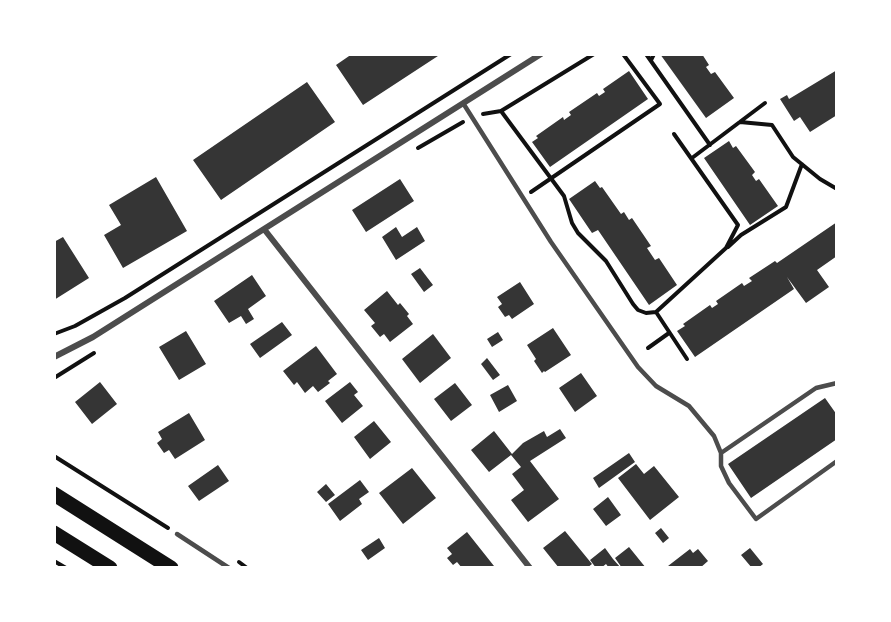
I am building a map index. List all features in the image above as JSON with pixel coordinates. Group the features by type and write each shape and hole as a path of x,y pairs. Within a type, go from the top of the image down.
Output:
{"main road":[{"path":"54,494 171,568"},
{"path":"54,533 110,568"}],"street":[{"path":"54,351 93,337 540,54"},
{"path":"264,229 530,568"},
{"path":"54,357 74,345"}],"lane":[{"path":"463,103 551,242 638,367 656,386 689,406 714,436 721,453 721,466 729,483 756,519 837,461"},
{"path":"721,453 816,388 836,384"},
{"path":"177,534 229,568"}],"path":[{"path":"54,334 75,326 126,298 511,54"},
{"path":"414,149 422,147 471,116 501,111 594,54"},
{"path":"523,198 660,104 623,54"},
{"path":"646,54 710,145"},
{"path":"651,60 654,54"},
{"path":"692,158 765,103"},
{"path":"501,111 564,196 572,223 606,261 633,304 638,310 646,313 656,312 741,235 786,207 802,164"},
{"path":"740,122 772,125 793,157 820,179 837,189"},
{"path":"674,134 738,225 726,248"},
{"path":"656,312 687,359"},
{"path":"648,348 669,333"},
{"path":"54,378 102,347"},
{"path":"54,456 177,534"},
{"path":"54,561 66,568"}],"building":[{"path":"352,54 441,54 363,105 336,65"},
{"path":"660,54 702,54 709,65 706,67 711,74 715,72 734,98 706,118"},
{"path":"837,70 837,115 810,132 800,117 794,121 780,99 787,95 789,99"},
{"path":"629,71 648,99 550,167 532,142 538,138 536,136 563,117 564,120 571,115 569,112 597,93 599,96 605,92 603,89"},
{"path":"307,82 335,122 221,200 193,160"},
{"path":"729,141 733,148 736,146 755,172 752,175 756,181 759,179 778,206 750,225 704,158"},
{"path":"156,177 187,231 123,268 104,235 121,225 109,205"},
{"path":"400,179 414,201 366,232 352,210"},
{"path":"595,181 621,214 624,212 629,220 632,218 651,246 647,248 655,260 659,258 677,285 649,305 598,230 592,233 569,199"},
{"path":"837,222 837,256 817,270 829,287 806,303 787,277 794,289 695,357 677,331 685,326 683,324 710,305 712,308 718,304 716,301 742,283 744,286 752,281 749,278 775,261 777,263"},
{"path":"396,227 402,237 417,227 425,241 396,260 382,237"},
{"path":"63,237 89,278 54,300 54,242"},
{"path":"420,268 433,285 424,292 411,274"},
{"path":"252,275 266,296 248,309 254,319 246,324 241,316 229,323 214,301"},
{"path":"520,282 534,304 512,319 509,315 505,317 498,307 502,304 497,297"},
{"path":"387,291 409,314 407,316 413,324 390,342 384,334 380,337 371,326 375,323 364,310"},
{"path":"282,322 292,335 260,358 250,344"},
{"path":"553,328 571,355 542,373 527,345"},
{"path":"186,331 206,364 179,380 159,347"},
{"path":"498,332 503,340 492,347 487,339"},
{"path":"433,334 451,358 420,383 402,359"},
{"path":"316,346 337,374 318,392 313,386 305,393 297,382 294,385 283,371"},
{"path":"487,358 500,375 493,380 481,364"},
{"path":"581,373 597,396 575,412 559,388"},
{"path":"100,382 117,404 92,424 75,402"},
{"path":"350,382 358,392 354,395 363,406 342,423 325,401"},
{"path":"455,383 472,405 451,421 434,399"},
{"path":"508,385 517,401 499,412 490,395"},
{"path":"825,398 837,415 837,439 751,498 728,464"},
{"path":"189,413 205,440 175,459 169,450 164,453 157,443 162,439 158,432"},
{"path":"374,421 391,442 370,459 354,437"},
{"path":"560,429 566,438 530,461 559,499 528,522 511,500 524,490 512,474 521,467 511,455 489,472 471,450 494,431 512,454 523,443 544,431 547,437"},
{"path":"629,453 635,462 599,488 593,478"},
{"path":"636,464 644,474 654,466 679,497 650,520 618,478"},
{"path":"218,465 229,481 199,501 188,486"},
{"path":"412,468 436,498 403,524 379,493"},
{"path":"360,480 369,492 359,499 362,504 340,521 328,504"},
{"path":"326,484 335,495 326,502 317,492"},
{"path":"608,497 621,515 606,526 593,509"},
{"path":"661,528 669,538 663,543 655,533"},
{"path":"565,531 592,564 587,568 559,568 543,548"},
{"path":"467,532 494,566 491,568 462,568 457,562 453,565 447,558 452,554 447,548"},
{"path":"379,538 385,548 368,560 361,550"},
{"path":"629,547 646,568 622,568 615,558"},
{"path":"605,548 621,568 609,568 606,564 601,568 596,568 590,560"},
{"path":"750,548 763,564 758,568 752,568 741,555"},
{"path":"690,549 693,553 698,549 708,561 700,568 670,568 668,566"}]}
